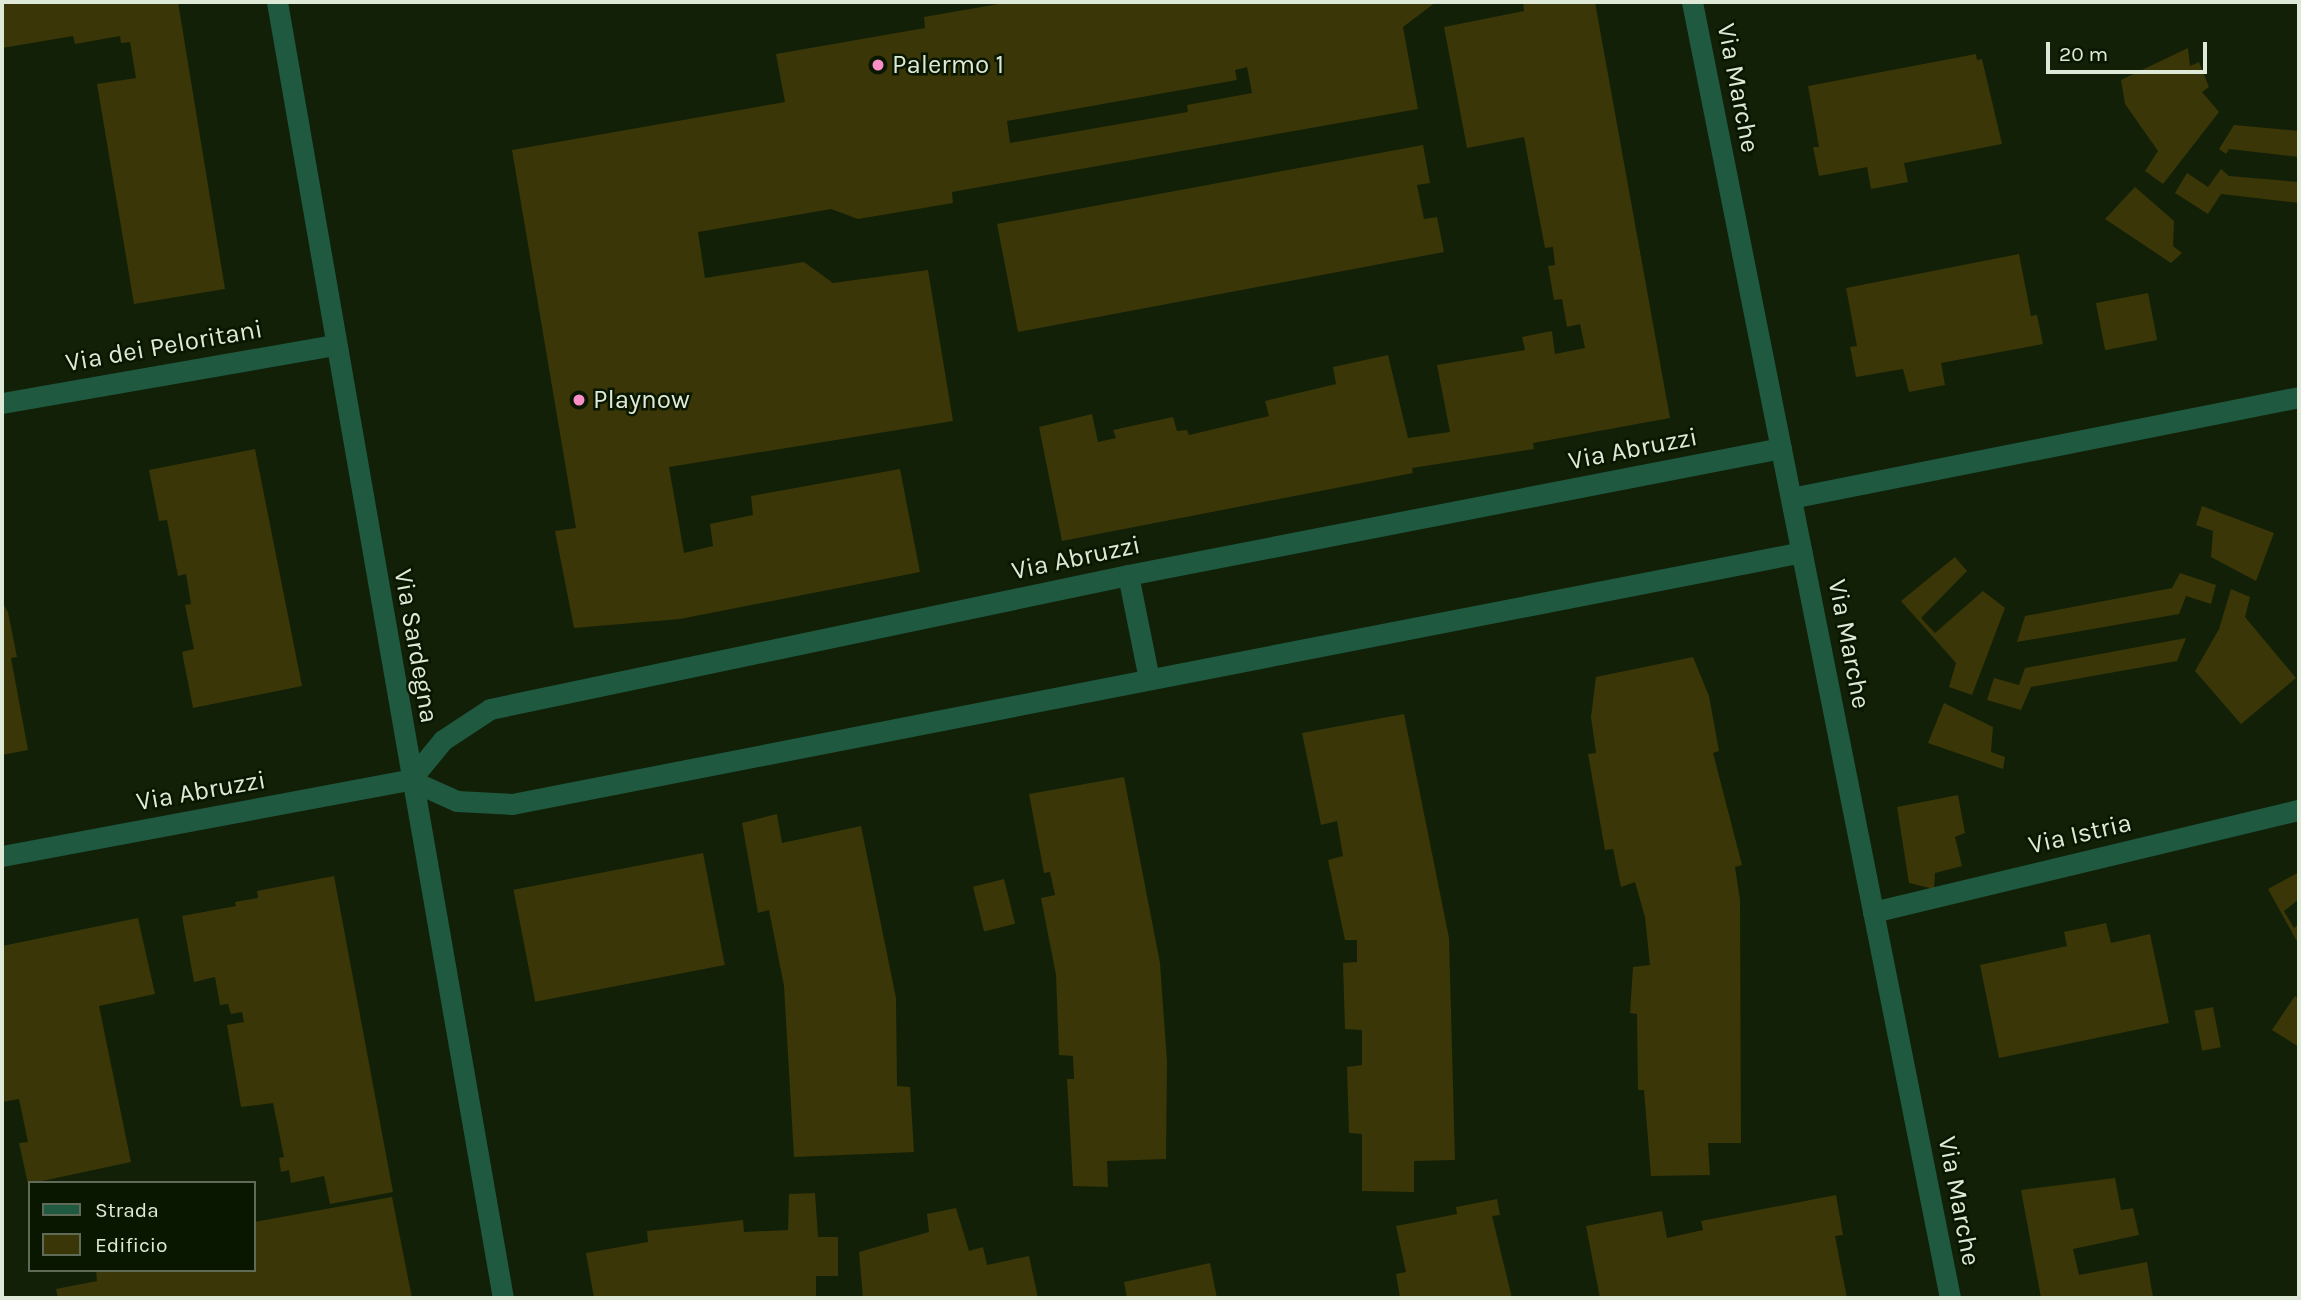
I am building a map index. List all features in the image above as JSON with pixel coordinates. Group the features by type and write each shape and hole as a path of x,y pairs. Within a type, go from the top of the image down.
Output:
{"street":[{"name":"Via Sardegna","path":"277,2 410,780 503,1298"},
{"name":"Via Marche","path":"1692,2 1950,1298"},
{"name":"Via dei Peloritani","path":"2,403 335,345"},
{"path":"1791,498 2299,397"},
{"name":"Via Abruzzi","path":"2,856 410,780 443,740 490,709 1128,575 1781,448"},
{"path":"410,780 457,801 512,804 1802,552"},
{"path":"1128,575 1149,679"},
{"name":"Via Istria","path":"1873,912 2299,810"}],"building":[{"path":"2,2 178,2 225,289 134,304 97,84 136,78 130,42 121,43 120,36 75,44 73,36 2,48"},
{"path":"1010,2 1436,2 1403,27 1418,109 952,192 953,203 858,219 831,209 698,232 705,278 804,262 833,283 928,270 953,421 669,467 684,553 713,546 710,524 753,515 751,496 900,469 920,572 680,619 574,628 555,531 576,528 512,150 785,102 776,54 925,28 924,17","holes":["1247,67 1252,93 1187,105 1188,112 1010,143 1007,121 1237,80 1235,70"]},
{"path":"1523,2 1595,2 1670,418 1533,443 1534,449 1412,468 1413,473 1062,541 1039,427 1092,414 1098,442 1116,438 1113,430 1173,417 1177,431 1187,430 1189,435 1269,416 1265,401 1336,384 1333,367 1388,355 1408,438 1450,432 1437,365 1525,350 1522,337 1552,331 1555,354 1585,348 1580,324 1567,327 1562,299 1554,300 1548,266 1555,265 1553,247 1545,248 1524,137 1467,148 1444,27 1524,11"},
{"path":"2188,48 2190,66 2199,62 2209,87 2202,92 2219,112 2163,184 2145,171 2158,151 2125,104 2121,80"},
{"path":"1976,54 1977,60 1982,59 2002,144 1904,163 1908,182 1871,189 1867,167 1819,176 1813,147 1819,147 1808,86"},
{"path":"2234,125 2299,131 2299,157 2229,149 2226,154 2219,149"},
{"path":"1423,145 1430,183 1417,185 1424,219 1437,217 1444,252 1018,332 997,224"},
{"path":"2221,169 2229,176 2299,182 2299,203 2221,194 2208,214 2175,193 2187,173 2208,187"},
{"path":"2135,187 2174,221 2173,246 2182,253 2171,263 2105,219"},
{"path":"2019,254 2031,316 2037,315 2043,344 1941,363 1945,385 1909,392 1903,369 1856,377 1850,347 1857,346 1846,288"},
{"path":"2148,293 2157,340 2105,350 2096,303"},
{"path":"255,449 302,686 193,708 182,652 194,649 185,605 191,604 186,574 178,576 167,520 159,521 149,470"},
{"path":"2202,506 2274,533 2256,581 2211,557 2213,531 2196,525"},
{"path":"1955,557 1967,571 1921,618 1935,633 1983,591 2005,608 1972,695 1949,687 1956,663 1901,601"},
{"path":"2180,573 2216,585 2211,604 2186,596 2179,614 2017,642 2025,616 2172,588"},
{"path":"2231,589 2250,597 2245,617 2296,678 2241,724 2195,671 2219,629"},
{"path":"2,602 8,612 17,657 11,658 28,750 2,755"},
{"path":"2186,638 2177,661 2031,687 2021,710 1987,700 1994,678 2019,685 2025,668"},
{"path":"1693,657 1709,696 1719,751 1713,753 1742,865 1735,867 1740,900 1741,1143 1708,1143 1710,1175 1651,1176 1644,1090 1638,1090 1637,1014 1630,1013 1633,967 1650,965 1645,917 1635,882 1621,887 1613,849 1605,850 1588,754 1596,753 1591,717 1596,677"},
{"path":"1944,703 1993,727 1991,752 2005,757 2003,769 1928,743"},
{"path":"1404,714 1449,938 1455,1160 1414,1161 1414,1192 1362,1191 1362,1134 1349,1133 1347,1067 1362,1065 1362,1030 1345,1029 1343,963 1357,962 1357,940 1345,940 1328,860 1343,856 1337,821 1321,825 1302,733"},
{"path":"1124,777 1160,963 1167,1062 1166,1159 1107,1161 1108,1187 1073,1186 1067,1079 1074,1079 1073,1056 1059,1055 1056,975 1041,898 1055,895 1050,872 1044,873 1029,794"},
{"path":"1958,795 1965,833 1955,837 1962,866 1935,873 1934,889 1909,883 1897,807"},
{"path":"777,814 782,843 861,826 896,998 897,1086 910,1087 914,1152 794,1157 784,986 769,910 758,913 742,823"},
{"path":"703,853 725,965 535,1002 514,890"},
{"path":"2299,872 2299,899 2284,911 2294,928 2299,924 2299,945 2268,889"},
{"path":"334,876 393,1192 330,1204 324,1176 291,1183 289,1170 281,1172 279,1158 284,1157 273,1103 241,1107 227,1025 244,1022 242,1012 231,1014 228,1004 220,1005 215,977 194,982 182,916 236,906 235,902 258,898 257,891"},
{"path":"1004,879 1015,924 984,931 973,887"},
{"path":"138,918 155,994 99,1006 131,1162 42,1181 28,1181 28,1184 19,1143 28,1142 19,1099 2,1102 2,946"},
{"path":"2106,923 2111,943 2150,934 2169,1023 1999,1058 1980,965 2067,946 2064,932"},
{"path":"2295,996 2299,999 2299,1047 2272,1030"},
{"path":"2213,1007 2221,1047 2202,1051 2194,1011"},
{"path":"2115,1178 2121,1210 2133,1208 2139,1235 2073,1249 2079,1275 2147,1262 2153,1297 2041,1298 2021,1190"},
{"path":"815,1193 818,1237 838,1237 838,1276 816,1276 816,1296 859,1298 594,1298 586,1253 648,1242 647,1231 743,1220 744,1232 788,1230 789,1194"},
{"path":"1836,1195 1843,1235 1835,1236 1847,1298 1600,1298 1586,1226 1662,1211 1667,1238 1703,1230 1701,1221"},
{"path":"392,1197 412,1298 58,1298 56,1289 97,1281 96,1272 256,1272 256,1222"},
{"path":"1497,1199 1500,1215 1492,1216 1512,1298 1400,1298 1396,1274 1406,1272 1396,1226 1457,1214 1456,1207"},
{"path":"956,1208 969,1251 983,1247 987,1265 1029,1256 1038,1298 863,1298 859,1252 929,1232 927,1214"},
{"path":"1210,1263 1217,1298 1127,1298 1124,1282"}],"place":[{"name":"Palermo 1","path":"878,65"},
{"name":"Playnow","path":"579,400"}]}
